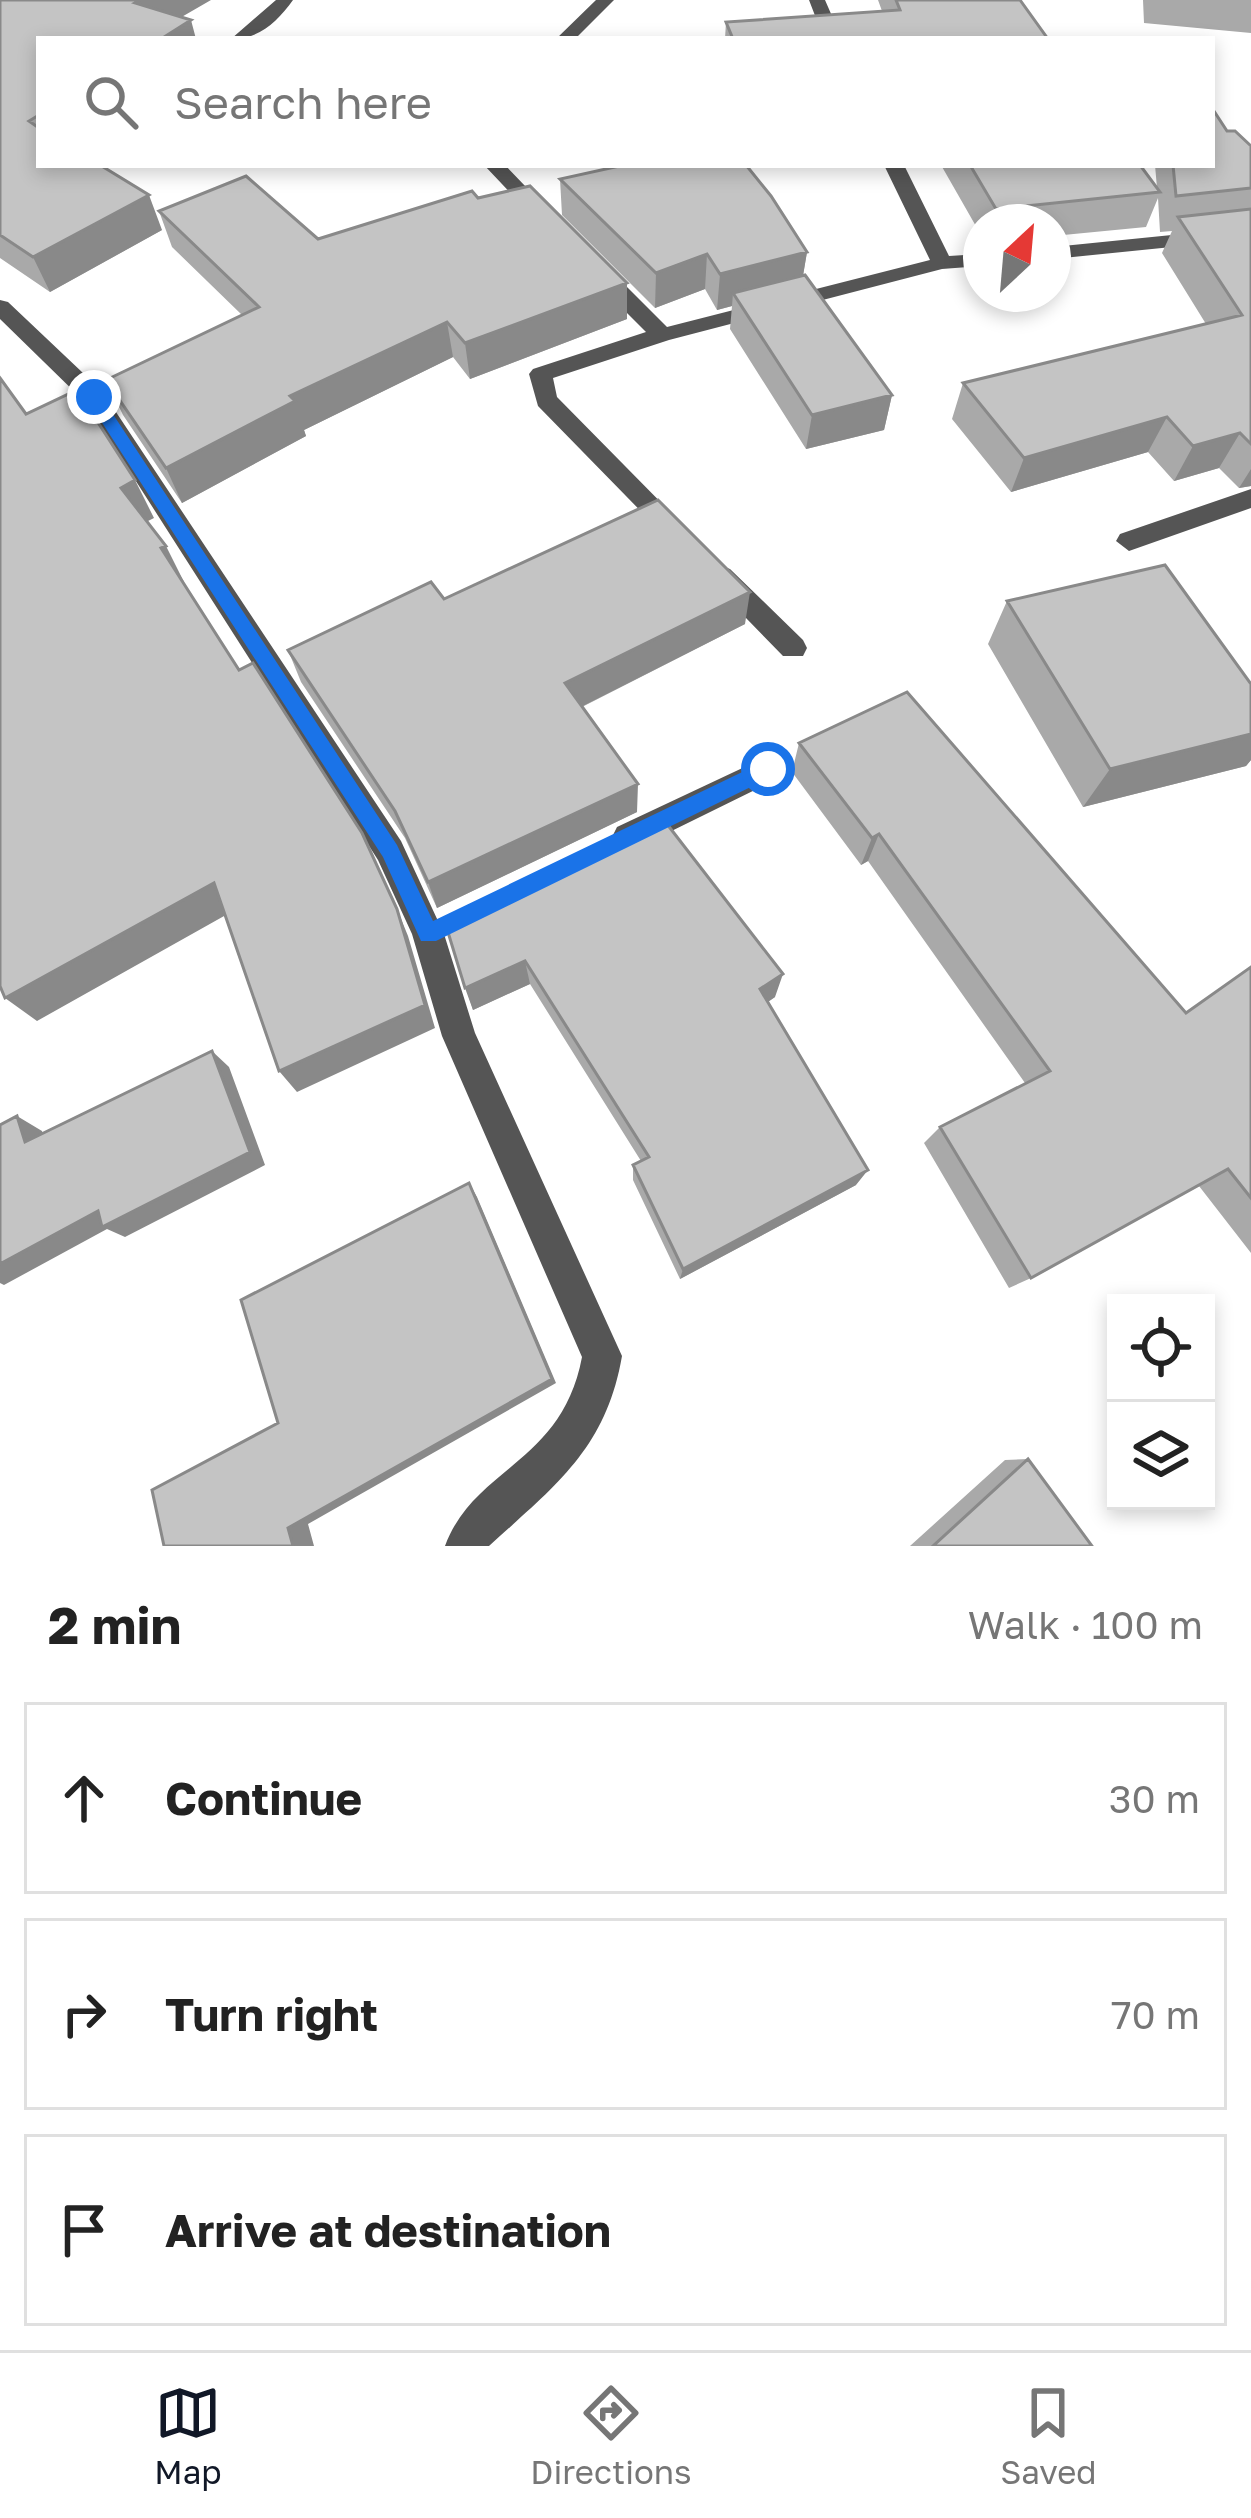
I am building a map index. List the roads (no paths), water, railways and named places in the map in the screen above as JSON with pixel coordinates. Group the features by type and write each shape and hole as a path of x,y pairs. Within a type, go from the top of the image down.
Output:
{"street":[{"path":"244,36 285,0"},
{"path":"568,36 606,0"},
{"path":"817,0 832,36"},
{"path":"497,168 662,335"},
{"path":"895,168 942,263"},
{"path":"1071,251 1251,233"},
{"path":"793,648 546,400 541,374 662,335 963,261"},
{"path":"0,307 94,397 439,928 459,1036 602,1356 599,1389 575,1438 472,1532 467,1546"},
{"path":"1129,541 1251,498"},
{"path":"598,851 768,769"}]}
